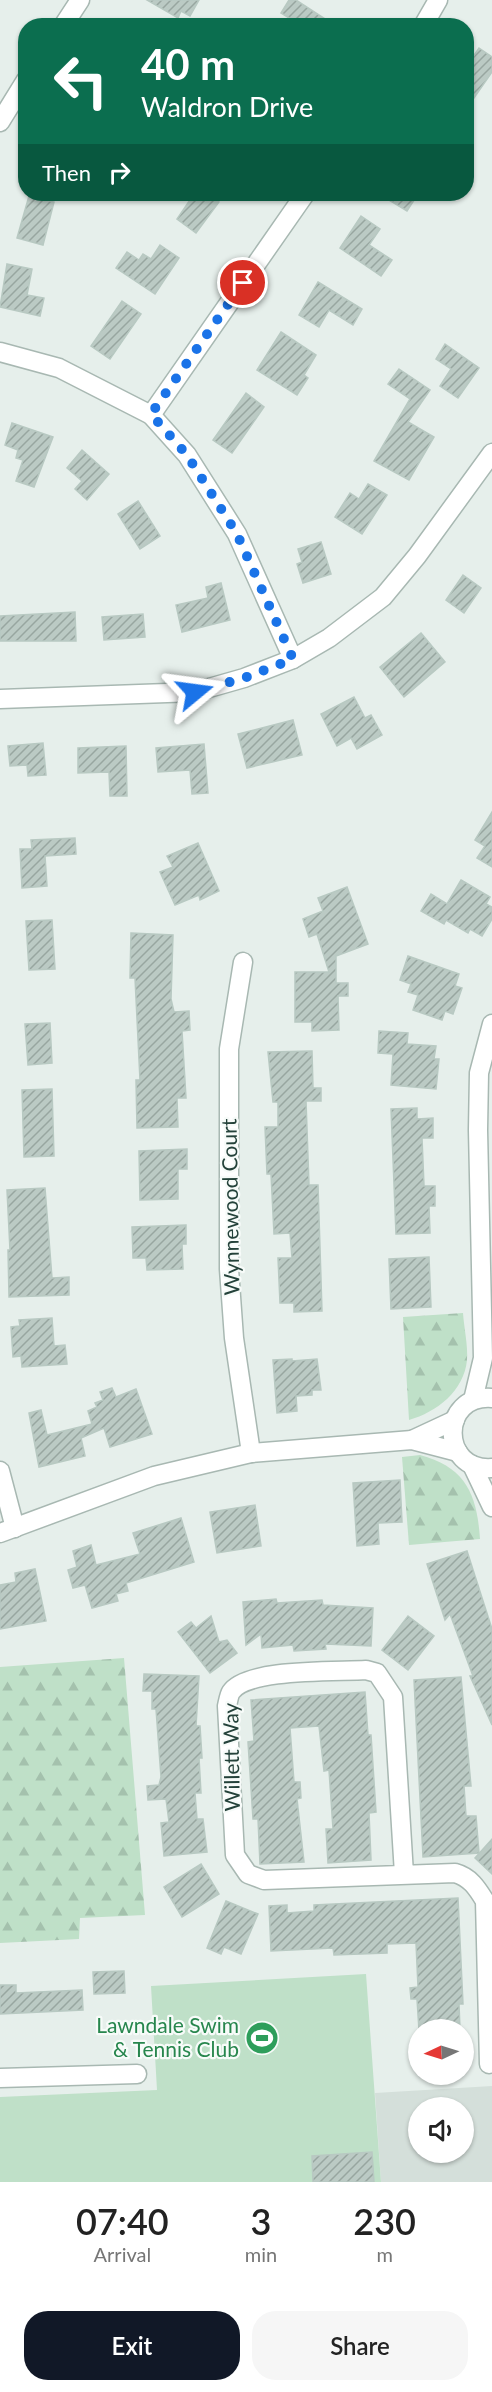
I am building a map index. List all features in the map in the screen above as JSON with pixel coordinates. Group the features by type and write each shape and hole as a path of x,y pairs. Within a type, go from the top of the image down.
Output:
{"street":[{"path":"68,18 80,0"},
{"path":"428,18 438,0"},
{"path":"0,122 18,93"},
{"path":"151,414 300,201"},
{"path":"0,352 58,368 151,414 187,455 237,534 293,659"},
{"path":"0,699 195,692 244,678 293,659 329,638 383,597 417,556 491,455"},
{"name":"Wynnewood Court","path":"243,962 229,1049 230,1269 234,1338 251,1453"},
{"path":"473,1400 483,1358 479,1073 492,1024"},
{"path":"483,1358 492,1379"},
{"path":"492,1398 473,1400 464,1406 455,1420 452,1436 458,1452 472,1465 492,1507"},
{"path":"412,1440 455,1420"},
{"path":"0,1471 8,1531 154,1476 251,1453 412,1440 458,1452"},
{"path":"472,1465 492,1467"},
{"name":"Willett Way","path":"404,1874 393,1697 381,1678 366,1670 260,1676 231,1692 227,1706 235,1855 248,1874 264,1880 455,1873 464,1875 477,1887 485,1901 489,1974 489,2064"},
{"path":"0,2079 136,2074"}],"shaded area":[{"path":"492,2086 492,2182 381,2182 375,2093"}],"green space":[{"path":"463,1313 467,1360 461,1381 439,1406 409,1420 403,1317"},
{"path":"420,1455 448,1467 466,1485 476,1509 480,1539 409,1545 402,1457"},
{"path":"124,1658 145,1915 80,1918 79,1939 0,1943 0,1667"},
{"name":"Lawndale Swim & Tennis Club","path":"366,1974 381,2182 0,2182 0,2097 157,2090 151,1986"}],"building":[{"path":"147,0 199,0 190,16 181,11 178,18"},
{"path":"289,0 296,0 324,18 289,18 281,13"},
{"path":"479,48 492,57 492,72 474,98 474,55"},
{"path":"28,201 54,202 43,245 17,238"},
{"path":"189,201 219,202 196,233 177,219"},
{"path":"391,201 413,201 407,211"},
{"path":"361,216 380,229 369,245 392,260 381,276 340,248"},
{"path":"160,245 179,258 155,294 116,268 127,252 139,260 143,254 151,259"},
{"path":"7,264 32,269 27,295 44,298 40,316 0,307"},
{"path":"318,282 362,309 353,325 329,310 319,327 299,315"},
{"path":"122,301 141,314 110,359 91,346"},
{"path":"281,332 316,355 304,375 308,378 297,395 257,370"},
{"path":"445,344 479,368 458,398 440,386 451,369 436,359"},
{"path":"399,369 430,390 408,422 434,437 409,480 374,461 410,399 388,384"},
{"path":"246,393 264,407 232,453 213,440"},
{"path":"12,423 53,437 34,487 16,481 23,460 16,458 18,450 5,445"},
{"path":"82,450 109,474 87,500 75,489 82,481 67,468"},
{"path":"368,484 387,495 362,534 335,517 350,493 359,499"},
{"path":"138,501 160,536 140,549 118,514"},
{"path":"321,542 331,574 303,583 297,564 302,562 298,549"},
{"path":"463,575 481,588 464,613 446,600"},
{"path":"221,583 230,620 182,632 176,605 208,598 206,587"},
{"path":"75,612 76,641 0,641 0,616"},
{"path":"143,614 145,637 104,640 102,617"},
{"path":"421,633 445,662 404,697 380,667"},
{"path":"354,697 365,718 371,715 382,735 357,749 351,738 337,746 321,714"},
{"path":"293,720 302,755 247,768 238,734"},
{"path":"43,743 46,775 28,776 27,765 10,766 8,746"},
{"path":"204,744 208,793 192,794 190,770 158,772 156,748"},
{"path":"126,746 127,796 110,796 109,772 78,773 78,748"},
{"path":"492,812 492,867 477,858 485,846 475,840"},
{"path":"75,838 76,854 45,856 47,886 22,888 20,849 32,849 31,840"},
{"path":"198,843 219,891 200,900 199,895 175,905 160,872 173,867 167,856"},
{"path":"461,880 490,897 486,904 492,907 492,919 482,936 470,929 468,933 446,920 444,924 421,911 431,894 447,904"},
{"path":"347,887 368,944 336,956 336,983 348,983 348,996 338,996 339,1030 312,1031 312,1022 295,1022 295,972 329,972 317,934 309,937 303,919 323,911 318,898"},
{"path":"52,920 55,969 29,970 26,921"},
{"path":"131,933 173,935 171,999 174,1012 189,1011 190,1030 182,1031 186,1098 177,1098 178,1127 137,1128 136,1080 140,1080 135,978 130,978"},
{"path":"408,956 459,974 455,986 462,988 453,1014 445,1011 442,1020 413,1010 418,995 408,992 411,984 400,980"},
{"path":"50,1023 52,1063 28,1065 25,1024"},
{"path":"379,1031 408,1033 407,1044 436,1046 434,1059 439,1059 436,1089 391,1085 393,1054 378,1053"},
{"path":"312,1051 313,1088 321,1088 321,1101 306,1101 309,1185 318,1185 322,1311 294,1312 294,1303 280,1303 278,1258 292,1258 290,1233 274,1234 271,1174 267,1174 265,1127 278,1127 278,1102 273,1102 268,1052"},
{"path":"52,1089 54,1156 24,1157 22,1090"},
{"path":"417,1108 417,1119 433,1118 433,1138 422,1138 424,1186 435,1186 435,1206 429,1206 430,1233 396,1234 391,1109"},
{"path":"187,1149 187,1169 178,1169 178,1199 140,1200 139,1151"},
{"path":"45,1188 52,1278 69,1277 69,1295 9,1297 8,1250 10,1250 7,1190"},
{"path":"186,1225 186,1244 182,1244 183,1269 147,1270 146,1258 133,1258 132,1227"},
{"path":"429,1257 431,1307 391,1309 389,1259"},
{"path":"52,1318 54,1346 65,1345 67,1364 22,1367 21,1356 13,1357 11,1327 20,1326 19,1320"},
{"path":"292,1359 292,1361 317,1359 321,1390 312,1390 312,1395 296,1396 297,1411 277,1413 273,1360"},
{"path":"112,1388 116,1397 136,1389 152,1434 110,1447 104,1428 81,1438 85,1456 39,1467 29,1413 41,1410 47,1435 92,1424 88,1411 97,1407 95,1403 103,1400 100,1392"},
{"path":"400,1480 402,1522 378,1523 379,1544 357,1546 353,1483"},
{"path":"255,1505 261,1546 217,1553 210,1512"},
{"path":"181,1518 194,1562 126,1583 128,1591 116,1594 118,1601 92,1608 85,1585 73,1588 68,1570 77,1567 73,1551 91,1545 96,1565 140,1554 133,1533"},
{"path":"467,1551 492,1629 492,1725 470,1676 473,1676 450,1614 445,1620 427,1564"},
{"path":"35,1569 46,1621 0,1629 0,1585 16,1582 15,1573"},
{"path":"276,1599 277,1603 322,1600 323,1605 373,1608 371,1646 325,1644 326,1649 294,1651 293,1645 262,1648 261,1634 246,1645 243,1602"},
{"path":"211,1616 219,1642 227,1640 237,1653 210,1673 178,1632 191,1622 196,1628"},
{"path":"408,1616 434,1636 408,1670 382,1650"},
{"path":"144,1674 199,1676 196,1726 200,1726 201,1793 195,1793 197,1819 203,1819 207,1852 164,1856 161,1823 169,1822 166,1799 148,1800 147,1786 159,1785 161,1777 156,1709 152,1709 152,1691 143,1691"},
{"path":"461,1677 471,1786 464,1786 466,1816 476,1816 479,1853 423,1857 414,1680"},
{"path":"365,1692 368,1735 371,1735 376,1812 369,1813 371,1860 328,1863 326,1829 333,1829 329,1770 324,1771 319,1726 290,1728 294,1782 300,1782 301,1798 297,1799 304,1862 260,1864 258,1819 253,1819 248,1742 254,1741 251,1700"},
{"path":"492,1839 492,1874 475,1858"},
{"path":"201,1864 219,1894 182,1917 164,1887"},
{"path":"458,1898 463,2004 459,2004 460,2019 418,2019 417,1999 411,1999 410,1988 418,1987 416,1943 387,1944 387,1953 334,1955 333,1948 271,1951 269,1906 287,1905 287,1913 314,1911 314,1905"},
{"path":"226,1901 258,1914 241,1954 224,1947 221,1954 207,1948"},
{"path":"124,1971 125,1993 94,1994 93,1972"},
{"path":"0,1985 16,1985 16,1993 82,1990 83,2010 0,2014"},
{"path":"372,2152 374,2182 313,2182 312,2156"}],"place":[{"name":"Lawndale Swim & Tennis Club","path":"262,2038"}],"route":[{"path":"195,692 244,678 293,659 237,534 187,455 151,414 243,283"}]}
